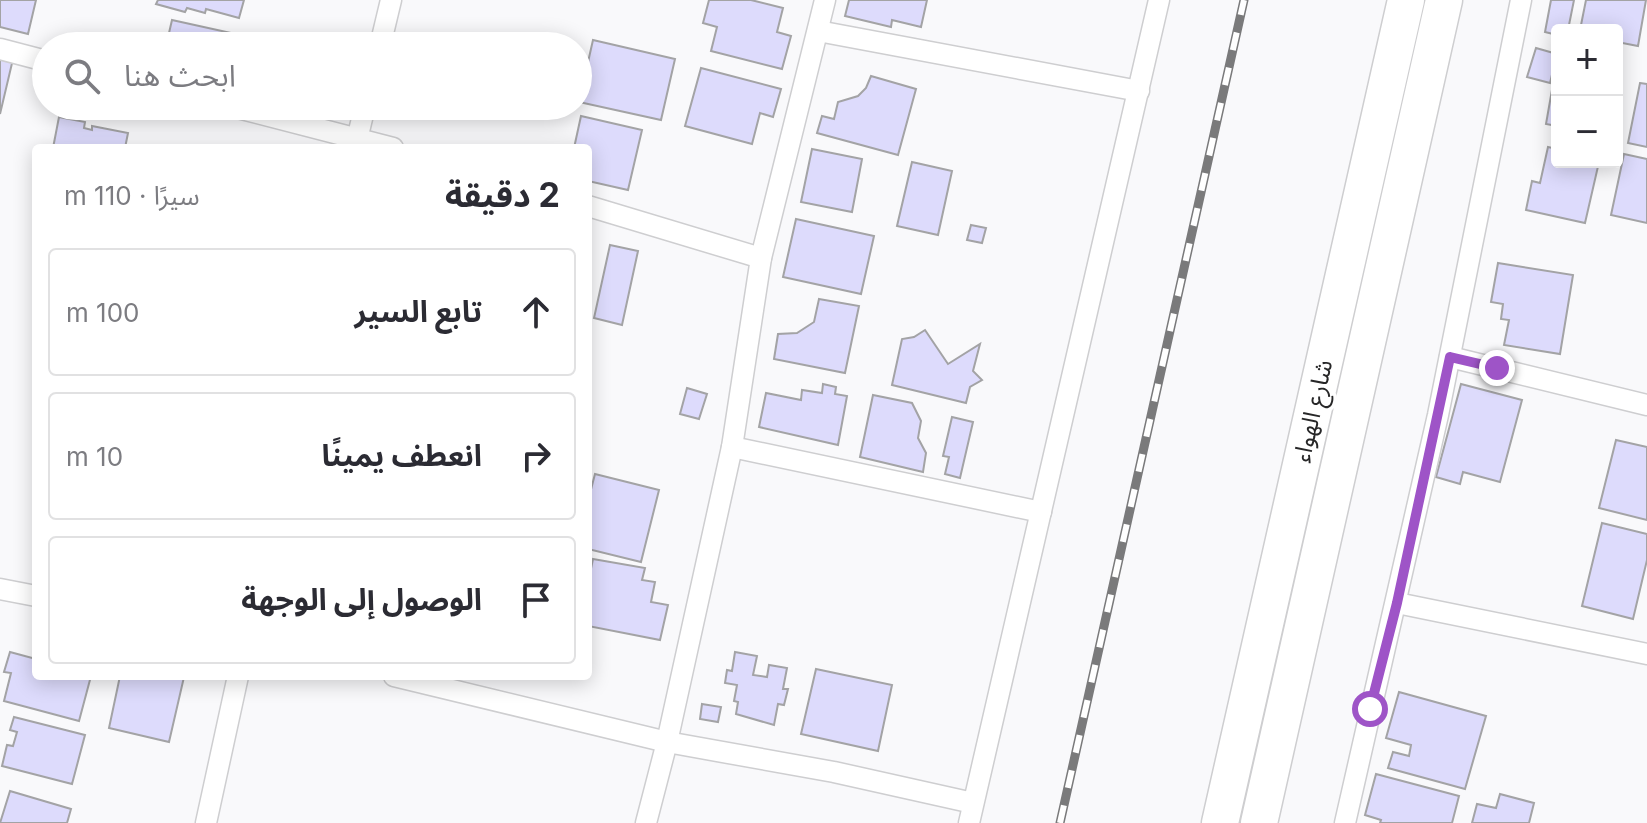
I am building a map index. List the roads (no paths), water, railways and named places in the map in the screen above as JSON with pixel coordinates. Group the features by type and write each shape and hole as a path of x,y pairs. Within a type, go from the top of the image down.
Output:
{"highway":[{"name":"شارع الهواء","path":"1220,823 1406,0"},
{"name":"شارع الهواء","path":"1259,823 1444,0"}],"street":[{"path":"383,32 391,0"},
{"path":"646,823 667,742 732,447 761,258 825,0"},
{"path":"411,680 667,742 834,772 971,813 1159,0"},
{"path":"1345,823 1450,357 1521,0"},
{"path":"818,31 1139,91"},
{"path":"0,49 32,57"},
{"path":"278,120 356,143 362,120"},
{"path":"592,207 761,258"},
{"path":"1450,357 1647,405"},
{"path":"732,447 1041,512"},
{"path":"0,589 32,595"},
{"path":"1397,603 1647,654"},
{"path":"206,823 237,680"}],"railway":[{"path":"1060,823 1244,0"}]}
